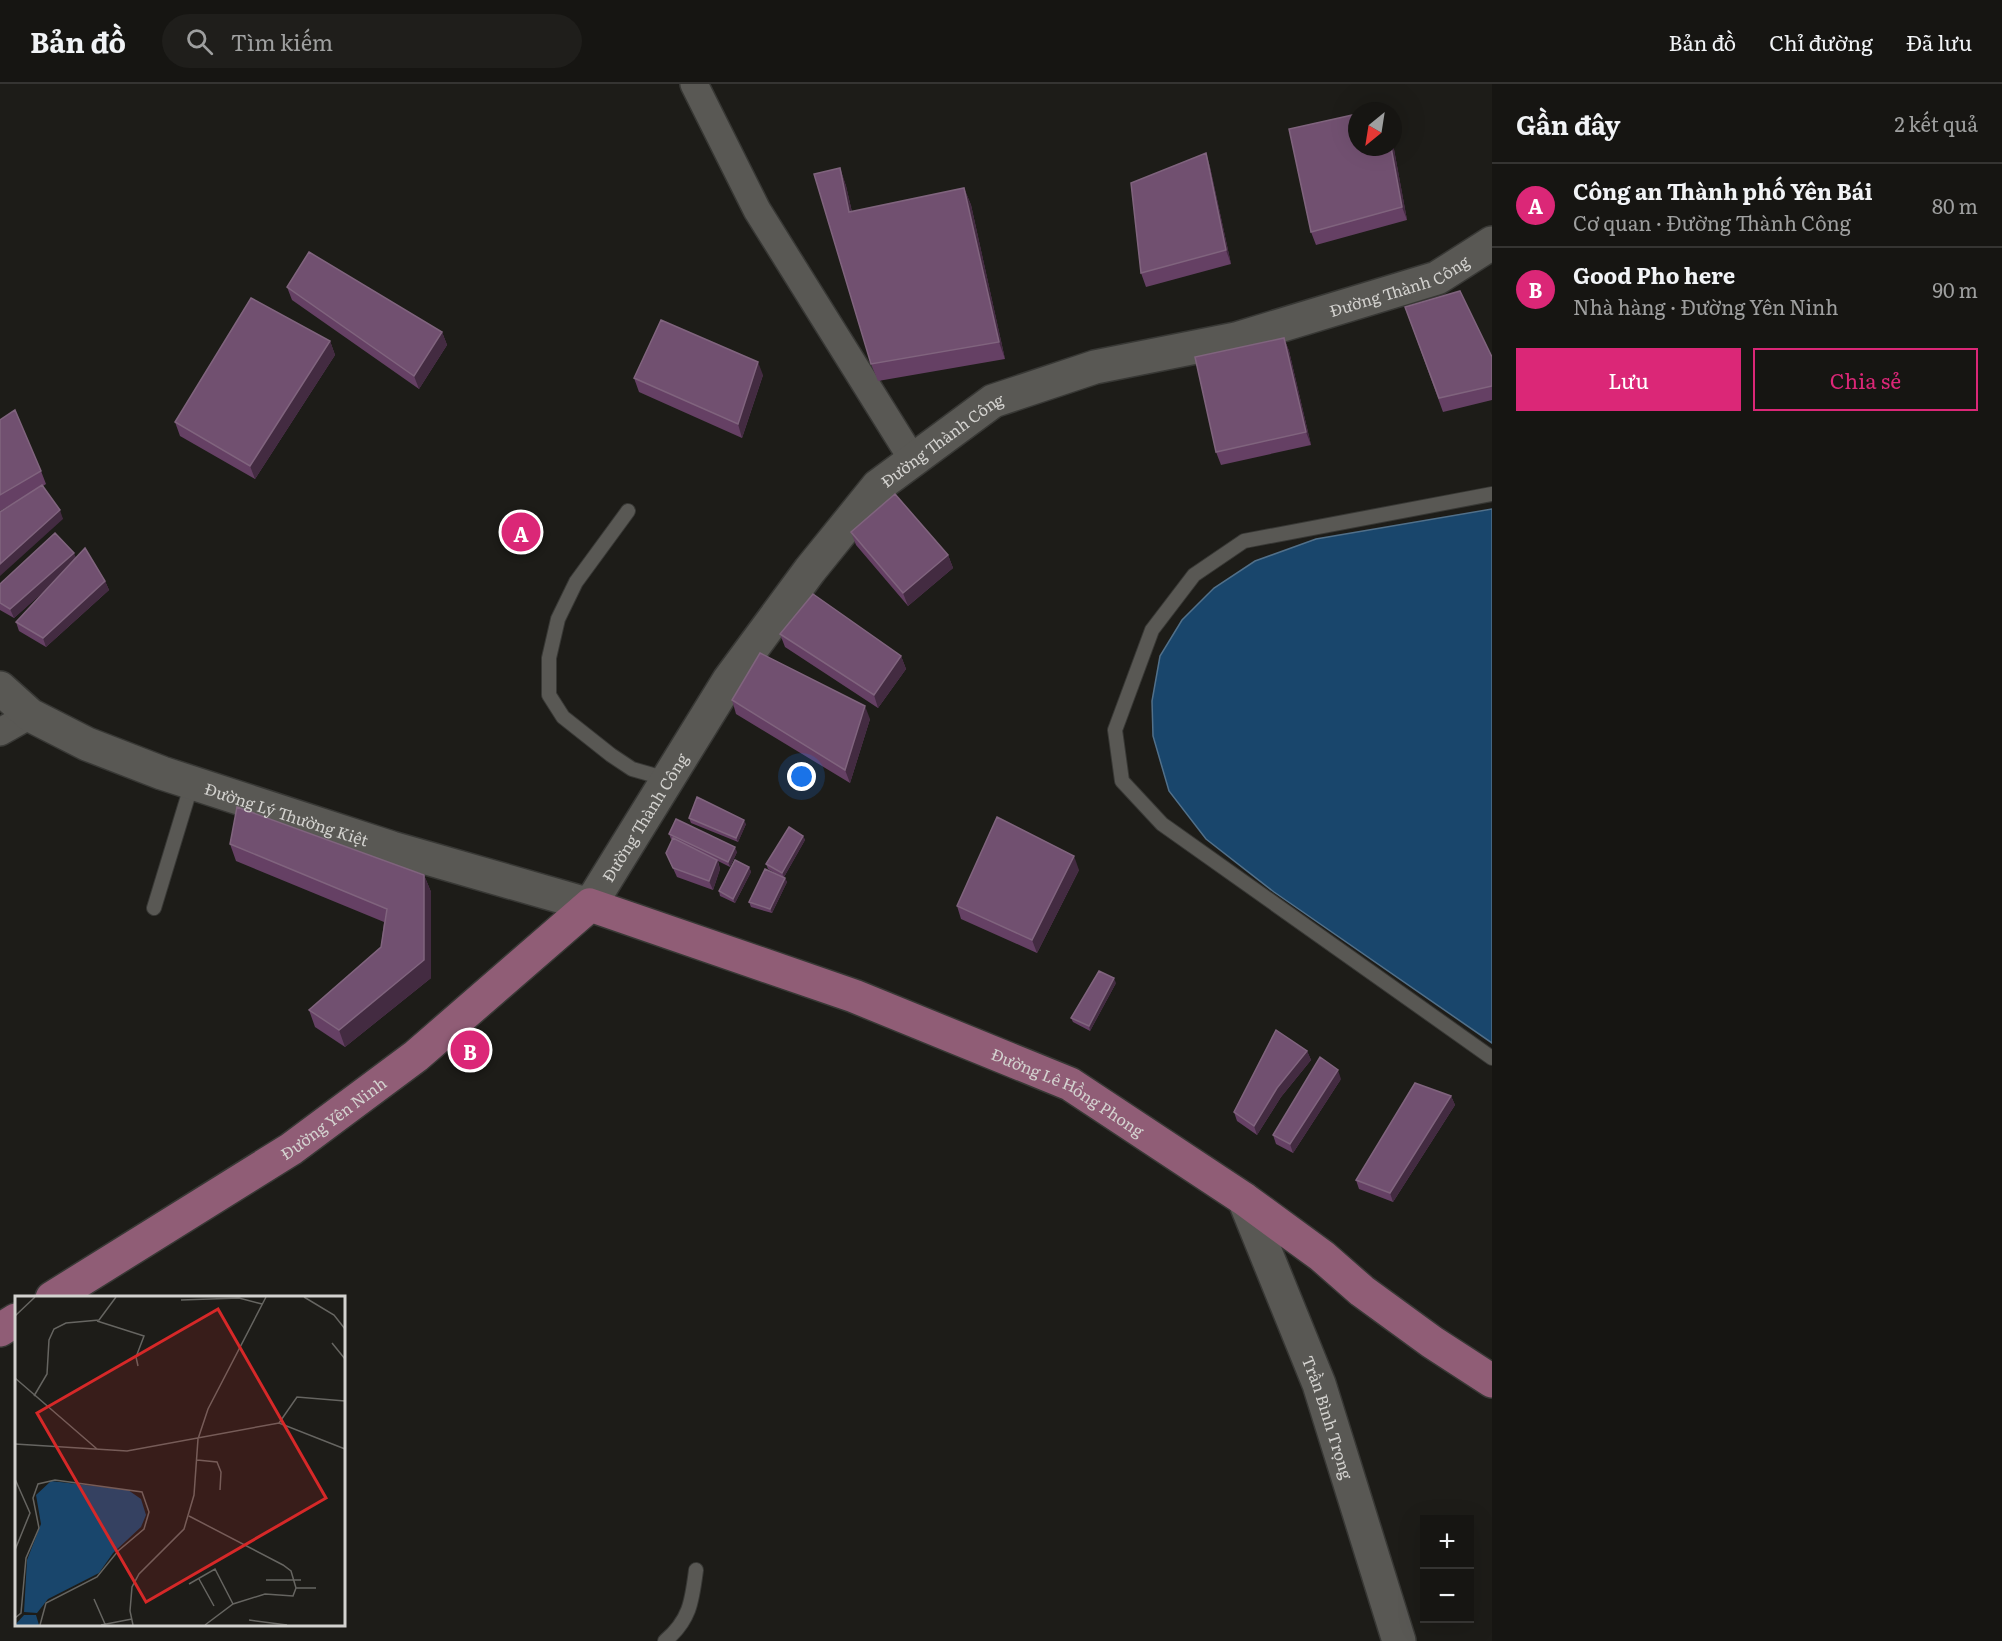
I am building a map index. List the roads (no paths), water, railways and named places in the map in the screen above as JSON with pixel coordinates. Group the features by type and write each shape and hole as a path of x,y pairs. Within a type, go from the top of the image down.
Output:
{"main road":[{"name":"Đường Thành Công","path":"590,906 729,680 810,570 878,486 993,401 1095,367 1236,339 1437,278 1492,243"},
{"name":"Đường Lý Thường Kiệt","path":"0,688 30,715 87,744 192,783 392,848 590,906"},
{"name":"Đường Lê Hồng Phong","path":"590,906 854,996 1070,1084 1244,1199 1322,1256 1388,1310 1492,1381"},
{"name":"Đường Yên Ninh","path":"55,1296 291,1149 416,1056 590,906"},
{"name":"Trần Bình Trọng","path":"1244,1199 1319,1384 1399,1641"},
{"path":"0,1330 15,1321"}],"street":[{"path":"694,84 757,210 913,460"},
{"path":"0,732 30,715"}],"lane":[{"path":"1492,494 1244,541 1194,574 1152,630 1115,730 1122,781 1162,824 1492,1058"},
{"path":"628,511 576,582 558,619 549,658 549,695 563,717 611,755 632,768 667,779"},
{"path":"154,908 192,783"},
{"path":"665,1641 676,1632 691,1607 696,1570"}],"water":[{"path":"1492,509 1492,1043 1274,892 1206,839 1169,791 1153,736 1152,701 1160,656 1182,620 1214,588 1255,561 1316,539"}],"place":[{"name":"Công an Thành phố Yên Bái","path":"521,532"},
{"name":"Good Pho here","path":"470,1050"}]}
